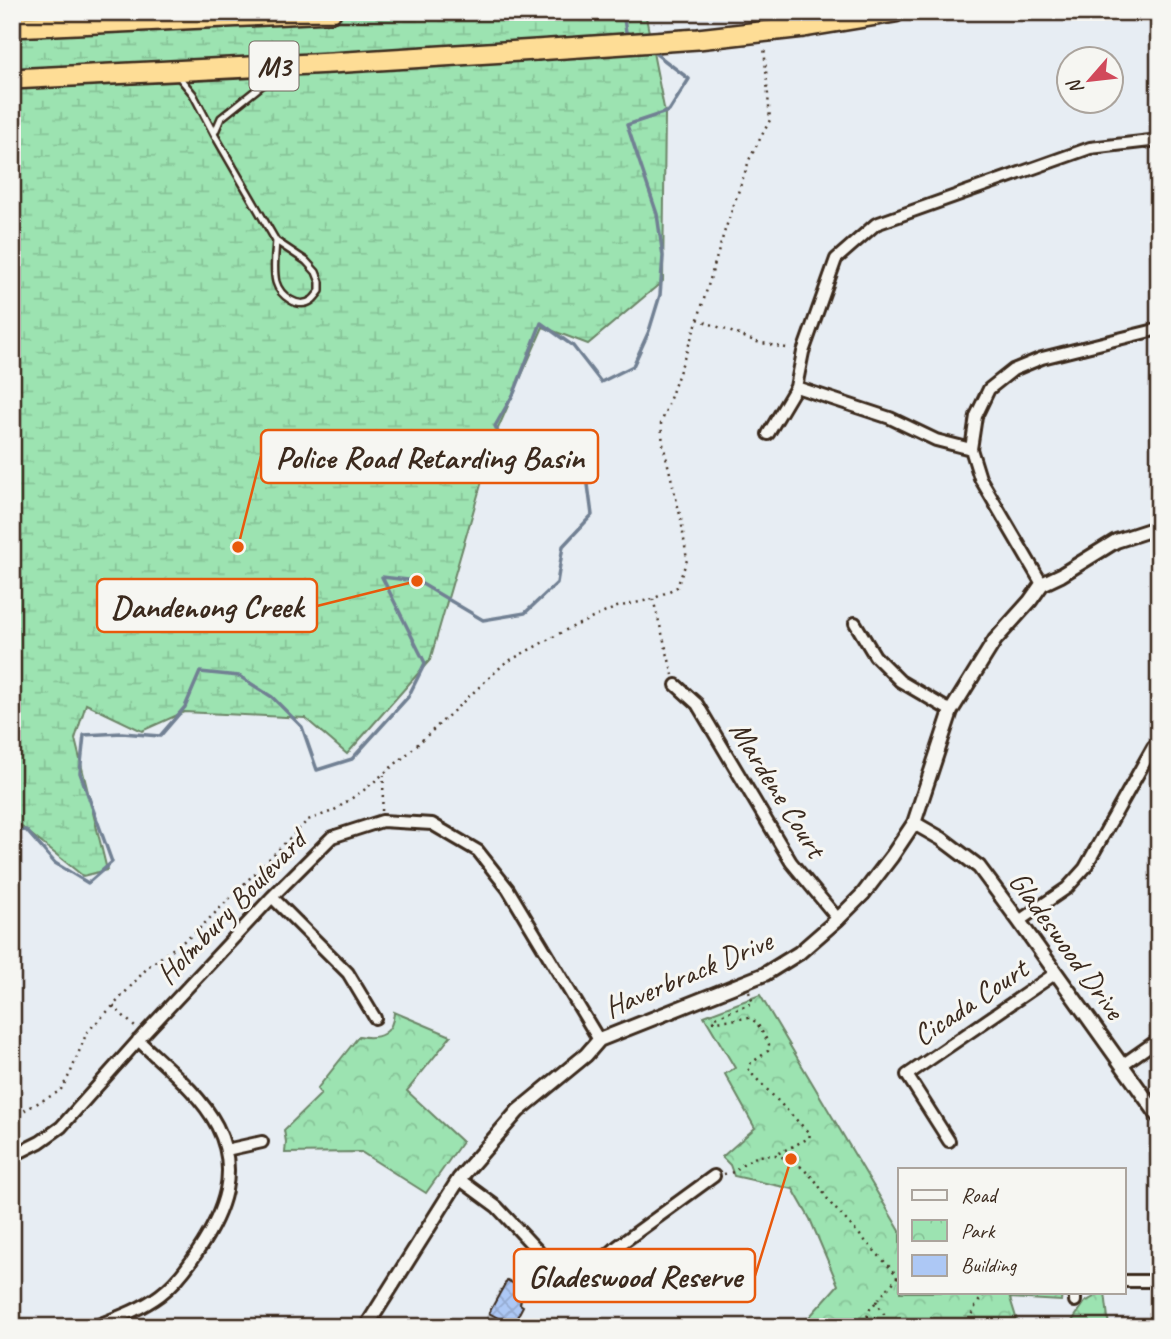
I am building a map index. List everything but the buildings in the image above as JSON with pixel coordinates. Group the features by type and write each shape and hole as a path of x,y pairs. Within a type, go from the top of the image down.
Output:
{"highway":[{"name":"M3","path":"12,27 331,12"},
{"name":"M3","path":"12,79 295,65 698,39 804,27 895,12"}],"street":[{"path":"768,434 796,387 803,352 836,259 876,224 1090,148 1159,140"},
{"path":"1042,583 980,478 971,449 976,416 989,389 1013,370 1042,358 1159,330"},
{"path":"796,387 890,418 936,440 971,449"},
{"name":"Haverbrack Drive","path":"366,1327 458,1179 517,1111 586,1055 599,1040 765,974 799,953 863,894 914,823 951,711 995,640 1030,601 1042,583 1116,541 1159,527"},
{"path":"855,622 875,656 900,681 951,711"},
{"name":"Mardene Court","path":"676,685 697,704 791,862 838,919"},
{"path":"1019,921 1067,888 1085,868 1153,747 1159,743"},
{"name":"Holmbury Boulevard","path":"12,1156 40,1142 61,1127 140,1038 332,837 382,821 432,824 478,851 508,890 599,1040"},
{"name":"Gladeswood Drive","path":"914,823 942,839 979,867 1159,1117"},
{"path":"272,897 348,973 375,1018"},
{"name":"Cicada Court","path":"949,1141 907,1075 1056,973"},
{"path":"93,1327 130,1312 172,1285 213,1228 223,1204 228,1179 226,1150 217,1126 204,1106 140,1038"},
{"path":"1122,1065 1159,1039"},
{"path":"226,1150 262,1142"},
{"path":"458,1179 497,1207 538,1251 560,1285 572,1287 618,1246 714,1176"},
{"path":"1126,1281 1150,1281 1159,1278"}],"lane":[{"path":"215,134 221,118 261,86 295,65"},
{"path":"174,71 193,94 276,242 306,261 316,272 320,291 312,300 296,303 281,292 276,282 276,242"}],"path":[{"path":"12,1117 60,1091 71,1074 87,1032 149,966 195,933 308,820 333,811 364,790 505,663 566,630 617,607 653,598 677,587 687,560 661,424 750,158 770,120 764,39"},
{"path":"698,319 757,342 803,352"},
{"path":"653,598 676,685"},
{"path":"382,821 384,773"},
{"path":"714,1176 734,1172 744,1163 758,1157 776,1155 809,1138 810,1134 748,1068 768,1051 769,1044 757,1023 750,1018 714,1021 713,1018 754,1003 745,983"},
{"path":"113,1006 140,1038"},
{"path":"792,1146 800,1167"},
{"path":"776,1155 800,1167 814,1180 831,1204 895,1274 897,1278 876,1301 867,1317"},
{"path":"966,1327 984,1294"},
{"path":"876,1301 887,1319 888,1327"},
{"path":"852,1327 867,1317 874,1317 888,1327"}],"green space":[{"path":"12,12 645,12 665,113 663,281 588,344 543,327 496,433 430,660 347,754 305,718 184,712 142,731 86,704 75,739 107,870 83,876 18,824 12,824"},
{"path":"760,995 898,1228 898,1294 1062,1294 1061,1301 1010,1298 1019,1327 803,1327 838,1285 810,1219 793,1189 734,1176 730,1165 722,1157 755,1128 725,1074 735,1068 704,1016"},
{"path":"394,1012 451,1036 407,1091 462,1142 426,1193 361,1152 285,1153 284,1130 321,1094 317,1089 359,1036 373,1037 384,1034 391,1026"},
{"path":"1099,1294 1105,1294 1109,1327 1068,1327 1085,1302"}],"waterway":[{"path":"623,12 626,32 631,35"},
{"path":"12,831 26,830 55,863 88,883 112,862 80,773 84,735 122,733 160,736 185,707 200,672 239,676 272,697 302,727 317,770 352,759 408,697 425,663 382,577 417,581 483,620 525,613 557,583 563,546 592,515 587,477 512,462 495,426 514,393 541,323 573,346 601,382 633,366 649,331 660,295 663,256 657,214 627,125 669,111 689,79 651,50"}],"place":[{"name":"Police Road Retarding Basin","path":"238,547"},
{"name":"Dandenong Creek","path":"417,581"},
{"name":"Gladeswood Reserve","path":"791,1159"}]}
